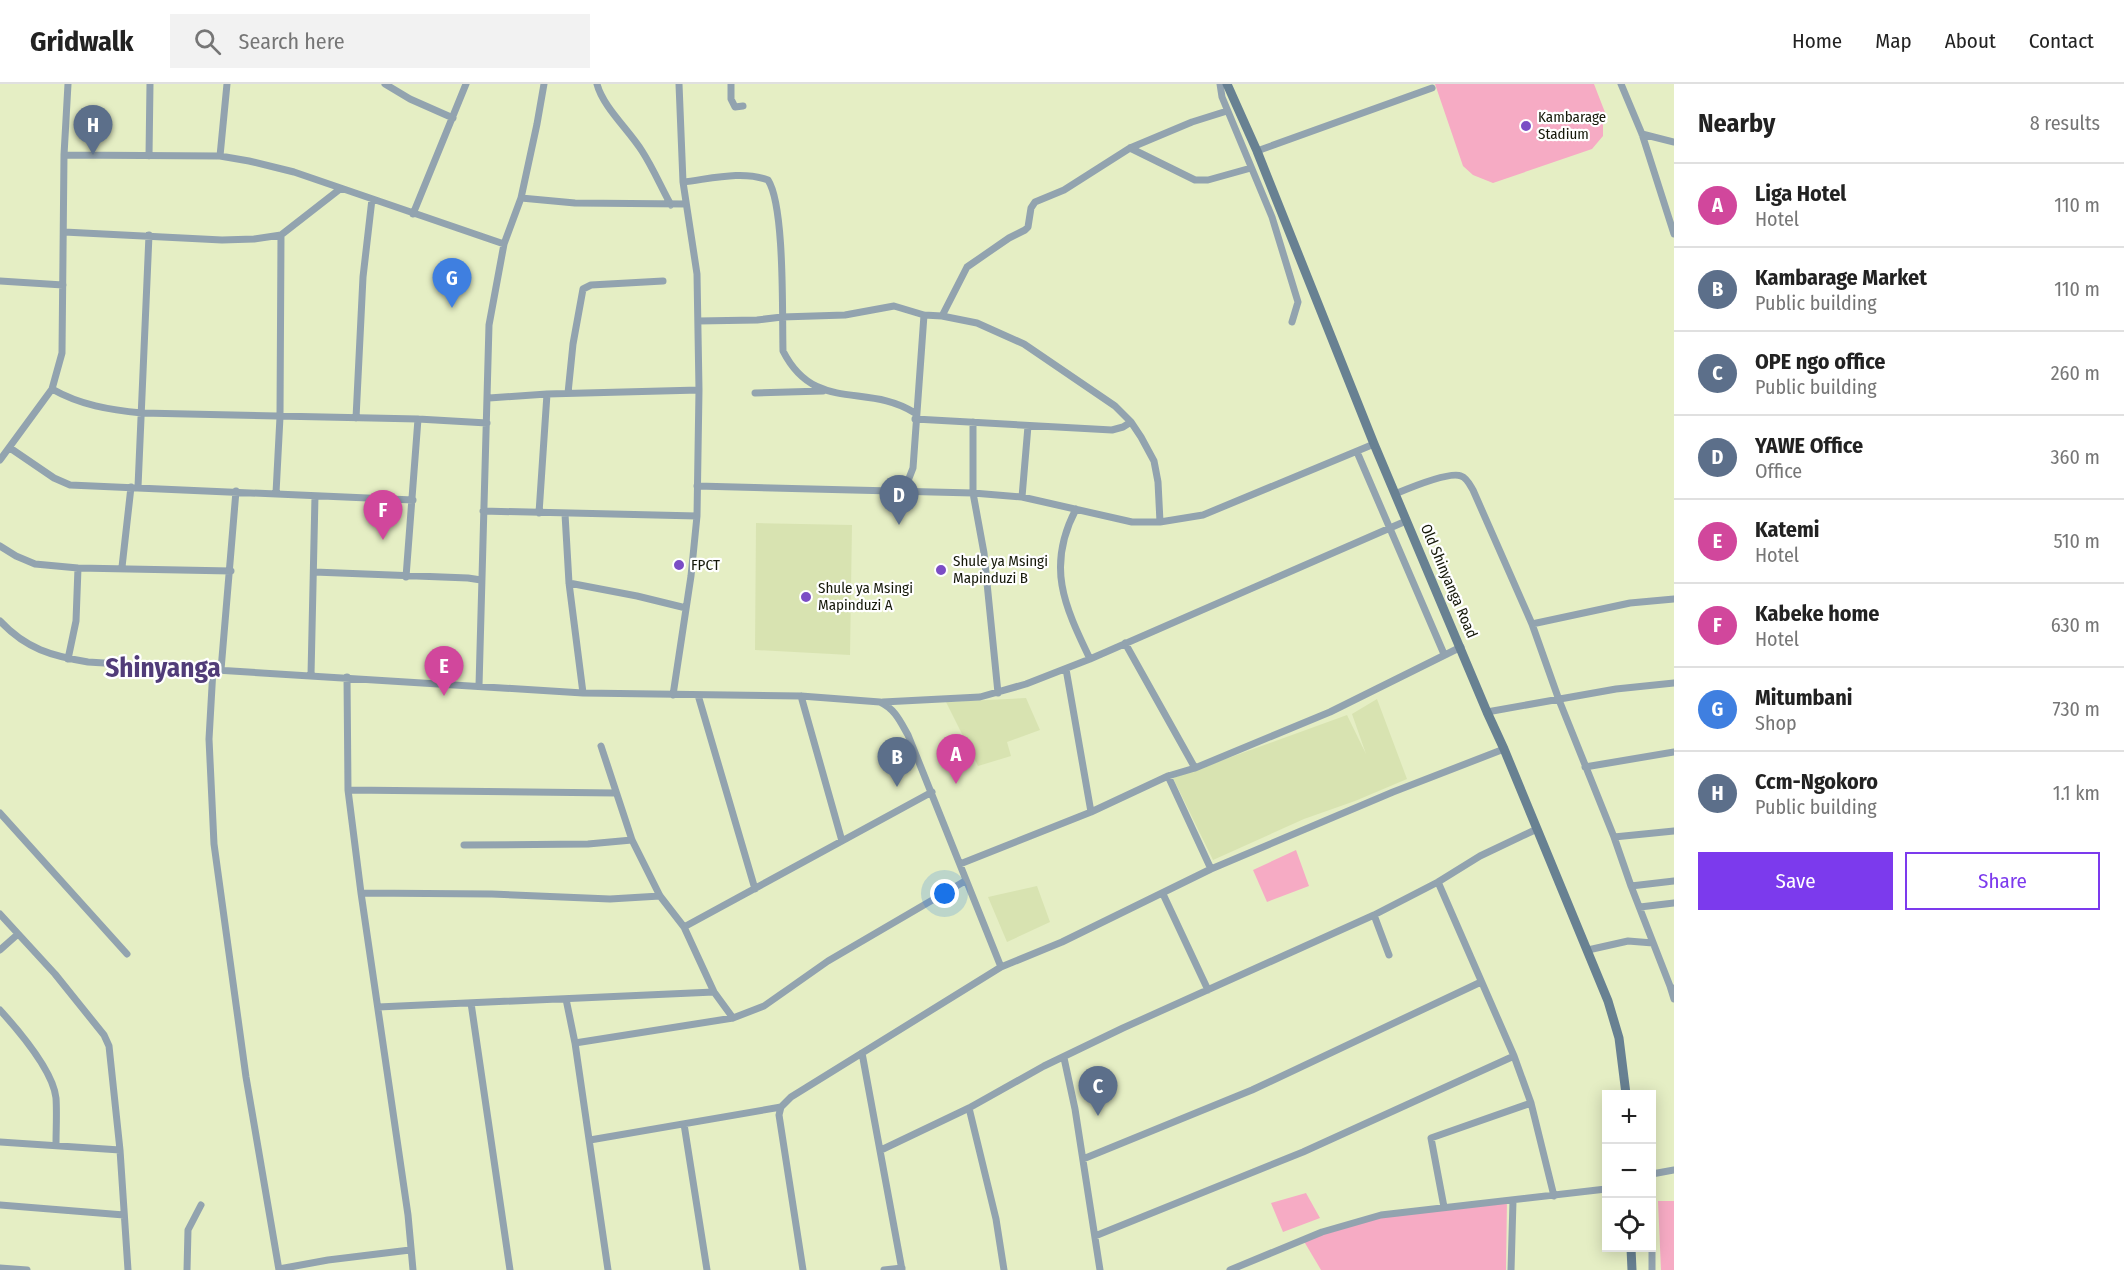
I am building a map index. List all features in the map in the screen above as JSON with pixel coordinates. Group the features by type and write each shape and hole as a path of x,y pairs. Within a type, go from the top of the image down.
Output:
{"main road":[{"name":"Old Shinyanga Road","path":"1227,84 1257,151 1406,521 1588,950 1615,1024 1625,1090"},
{"path":"1631,1252 1632,1270"}],"street":[{"path":"0,460 52,389 62,353 64,155 68,84"},
{"path":"149,156 150,84"},
{"path":"220,156 227,84"},
{"path":"386,84 410,99 453,118"},
{"path":"413,214 466,84"},
{"path":"479,686 483,511 489,398 489,325 504,244 521,198 544,84"},
{"path":"597,84 598,90 643,153 671,205"},
{"path":"673,695 697,516 699,390 697,274 683,182 678,84"},
{"path":"731,84 732,102 735,107 743,106"},
{"path":"1220,84 1227,111 1272,217 1298,302 1292,322"},
{"path":"1621,84 1642,135 1674,234"},
{"path":"1257,151 1432,88"},
{"path":"942,316 967,267 1025,230 1028,227 1031,208 1035,202 1064,190 1130,148 1227,111"},
{"path":"1642,135 1674,142"},
{"path":"1130,148 1195,180 1208,180 1251,168"},
{"path":"64,155 220,156 294,172 504,244"},
{"path":"683,182 741,175 760,176 768,180 776,197 779,230 783,351 788,361 804,379 825,391"},
{"path":"64,232 222,240 281,235 340,189"},
{"path":"521,198 575,203 686,204"},
{"path":"356,418 363,277 372,199"},
{"path":"122,567 135,487 142,413 149,235"},
{"path":"276,494 280,417 281,235"},
{"path":"0,281 63,285"},
{"path":"568,393 573,344 583,289 591,285 663,281"},
{"path":"698,321 844,315 894,306 924,315 977,323 1024,344 1106,400 1131,422 1154,461 1161,522"},
{"path":"904,490 913,468 924,315"},
{"path":"52,389 106,409 142,413 418,419 487,423"},
{"path":"489,398 568,393 699,390"},
{"path":"755,393 825,391 894,401 915,416 973,422 1112,430 1131,422"},
{"path":"539,513 547,394"},
{"path":"406,577 418,419"},
{"path":"973,422 973,493 984,552 998,693"},
{"path":"1022,497 1028,426"},
{"path":"697,486 973,493 1022,497 1132,522 1161,522 1203,515 1374,444"},
{"path":"10,448 54,478 70,484 413,500"},
{"path":"1357,452 1444,654"},
{"path":"1395,494 1452,475 1463,477 1473,490 1532,624 1584,766 1672,988 1674,999"},
{"path":"236,491 231,571 209,739 210,795 214,844 246,1077 279,1269 328,1260 411,1250"},
{"path":"311,675 315,496"},
{"path":"1076,509 1062,544 1060,577 1074,626 1090,659"},
{"path":"483,511 697,516"},
{"path":"565,514 569,583 583,693"},
{"path":"0,621 25,642 43,653 88,662 583,693 801,696 880,702 980,697 1066,669 1406,521"},
{"path":"0,546 35,564 78,568 122,567 231,571"},
{"path":"68,659 76,621 78,568"},
{"path":"314,572 481,580"},
{"path":"569,583 686,608"},
{"path":"1532,624 1630,603 1674,598"},
{"path":"1125,643 1195,768"},
{"path":"960,864 1091,812 1168,776 1195,768 1330,712 1461,647"},
{"path":"1066,669 1091,812"},
{"path":"347,677 348,790 408,1215 413,1270"},
{"path":"1487,712 1617,689 1674,683"},
{"path":"698,695 755,889"},
{"path":"801,696 842,841"},
{"path":"880,702 890,707 899,718 932,792 1001,968"},
{"path":"600,746 632,840 660,896 684,927 714,992 734,1018"},
{"path":"590,1140 781,1107 791,1097 1001,968 1062,942 1211,869 1393,792 1504,749"},
{"path":"1584,766 1674,752"},
{"path":"1168,776 1211,869"},
{"path":"348,790 615,793"},
{"path":"684,927 932,792"},
{"path":"0,813 127,954"},
{"path":"881,1150 969,1108 1123,1028 1374,915 1438,882 1480,856 1537,829"},
{"path":"1614,837 1674,831"},
{"path":"464,845 588,844 632,840"},
{"path":"575,1043 734,1018 764,1006 828,961 965,880"},
{"path":"1631,886 1674,881"},
{"path":"1438,882 1514,1056 1531,1103 1554,1196"},
{"path":"361,893 492,894 610,899 660,896"},
{"path":"1163,894 1208,990"},
{"path":"1640,907 1674,903"},
{"path":"0,914 55,974 104,1035 111,1055 128,1270"},
{"path":"1374,915 1389,955"},
{"path":"0,950 18,934"},
{"path":"1588,950 1628,941 1653,943"},
{"path":"1083,1159 1252,1090 1481,982"},
{"path":"378,1007 714,992"},
{"path":"566,999 575,1043 608,1270"},
{"path":"471,1004 510,1270"},
{"path":"0,1010 29,1046 51,1081 56,1096 56,1145"},
{"path":"862,1053 902,1269 884,1270"},
{"path":"1095,1236 1303,1152 1514,1056"},
{"path":"1064,1058 1101,1270"},
{"path":"1444,1207 1431,1138 1531,1103"},
{"path":"781,1107 780,1122 803,1270"},
{"path":"969,1108 996,1219 1004,1270"},
{"path":"684,1124 707,1270"},
{"path":"0,1142 120,1150"},
{"path":"1656,1173 1674,1170"},
{"path":"1230,1270 1322,1232 1362,1219 1444,1207 1602,1190"},
{"path":"1511,1270 1513,1200"},
{"path":"187,1270 188,1230 201,1204"},
{"path":"0,1205 124,1215"},
{"path":"1652,1252 1652,1270"},
{"path":"0,1268 27,1270"}],"shaded area":[{"name":"Kambarage Stadium","path":"1435,84 1594,84 1606,115 1603,116 1603,136 1592,149 1493,183 1473,175 1463,166"},
{"path":"756,523 852,525 850,655 755,650"},
{"path":"1026,698 1040,730 1007,742 1011,756 978,766 946,702"},
{"path":"1377,699 1407,779 1304,819 1213,860 1173,778 1347,715 1366,754 1352,714"},
{"path":"1296,850 1309,886 1267,902 1253,870"},
{"path":"1037,886 1050,922 1007,942 988,897"},
{"path":"1306,1193 1320,1218 1283,1232 1271,1203"},
{"path":"1507,1199 1506,1270 1321,1270 1302,1238 1368,1218"},
{"path":"1658,1201 1674,1201 1674,1270 1661,1270"}],"place":[{"name":"Kambarage Stadium","path":"1526,126"},
{"name":"Ccm-Ngokoro","path":"93,155"},
{"name":"Mitumbani","path":"452,308"},
{"name":"YAWE Office","path":"899,525"},
{"name":"Kabeke home","path":"383,540"},
{"name":"FPCT","path":"679,565"},
{"name":"Shule ya Msingi Mapinduzi B","path":"941,570"},
{"name":"Shule ya Msingi Mapinduzi A","path":"806,597"},
{"name":"Katemi","path":"444,696"},
{"name":"Liga Hotel","path":"956,784"},
{"name":"Kambarage Market","path":"897,787"},
{"name":"OPE ngo office","path":"1098,1116"}],"district":[{"name":"Shinyanga","path":"163,668"}]}
